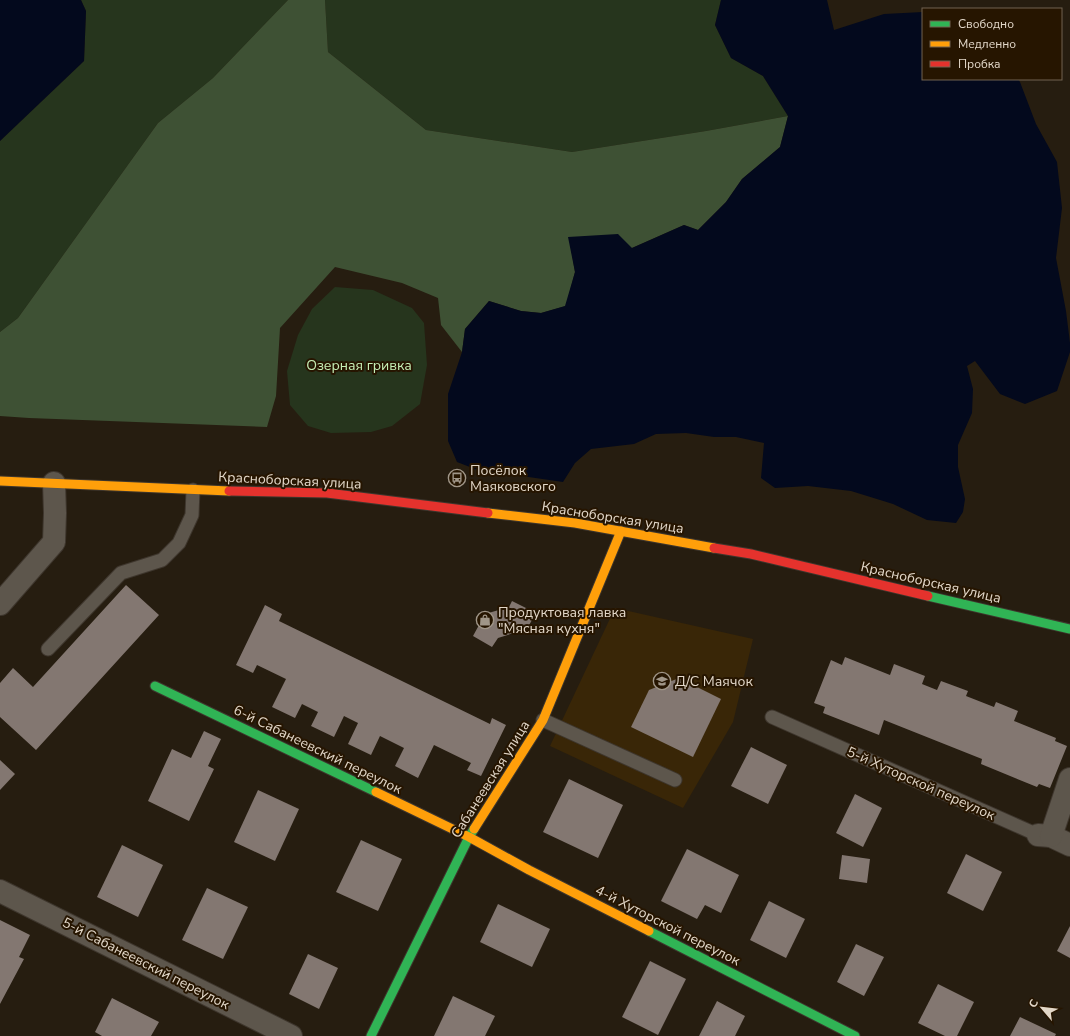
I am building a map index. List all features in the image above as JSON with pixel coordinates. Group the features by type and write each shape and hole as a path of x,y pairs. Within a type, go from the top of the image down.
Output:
{"street":[{"name":"Красноборская улица","path":"0,481 193,490 327,493 575,523 751,554 1070,629"},
{"path":"0,604 54,542 54,483"},
{"name":"Сабанеевская улица","path":"371,1036 469,837 543,720 621,531"},
{"name":"6-й Сабанеевский переулок","path":"155,686 469,837"},
{"path":"1044,835 1070,779"},
{"name":"5-й Хуторской переулок","path":"1044,835 1070,845"},
{"name":"4-й Хуторской переулок","path":"469,837 529,870 855,1036"},
{"name":"5-й Сабанеевский переулок","path":"0,891 291,1036"}],"lane":[{"path":"48,649 121,572 162,560 179,543 192,515 193,490"},
{"name":"5-й Хуторской переулок","path":"772,717 1044,835"},
{"path":"543,720 675,780"}],"shaded area":[{"name":"Д/С Маячок","path":"615,608 753,639 733,722 683,808 550,746"}],"green space":[{"path":"81,0 288,0 213,78 158,123 18,318 0,332 0,141 84,61 86,11"},
{"path":"288,0 325,0 328,52 426,130 572,152 706,131 788,116 780,147 742,179 726,202 698,230 684,225 632,248 569,237 575,272 566,306 541,313 521,311 489,301 465,329 462,352 441,325 438,298 402,283 335,267 280,328 276,396 267,427 0,416 0,332 18,318 158,123 213,78"},
{"path":"325,0 721,0 715,25 731,58 763,76 788,116 706,131 572,152 426,130 328,52"},
{"name":"Озерная гривка","path":"335,287 373,290 412,308 424,323 427,365 420,404 392,426 371,432 331,433 308,426 290,405 287,371 298,335 312,309"}],"water":[{"path":"0,0 81,0 86,11 84,61 0,141"},
{"path":"721,0 827,0 834,30 884,14 922,12 922,80 1019,80 1020,82 1036,124 1057,162 1062,208 1056,258 1066,311 1070,352 1057,391 1025,404 1000,394 975,361 967,366 973,389 972,413 958,445 958,467 965,499 963,512 956,523 927,520 893,504 851,491 808,486 775,488 761,478 764,443 736,437 714,437 686,433 656,434 634,444 591,449 575,463 563,482 475,469 457,462 448,441 448,394 462,352 465,329 489,301 521,311 541,313 565,306 575,272 568,237 618,234 632,248 684,225 698,230 726,202 742,179 780,147 788,116 763,76 731,58 715,25"}],"building":[{"path":"126,585 159,615 36,750 0,717 0,683 13,668 33,687"},
{"path":"512,601 536,613 524,634 517,632 498,638 492,647 473,636 485,614 509,607"},
{"path":"265,605 282,614 279,621 490,724 492,718 506,725 481,776 467,770 471,763 434,745 418,778 395,766 404,748 380,736 371,755 348,744 358,723 344,716 334,737 311,726 318,712 302,704 295,718 272,707 286,679 257,665 253,673 236,665"},
{"path":"845,657 890,675 894,664 925,676 922,684 937,690 941,681 968,691 966,696 994,707 996,702 1018,711 1014,721 1056,738 1055,741 1067,746 1050,788 1039,784 1037,787 981,764 982,759 884,720 879,735 823,713 825,707 814,703 831,660 842,665"},
{"path":"679,678 721,699 693,757 631,727 649,690"},
{"path":"204,731 221,739 208,766 214,769 189,821 148,801 172,749 191,758"},
{"path":"751,747 787,765 768,804 731,786"},
{"path":"0,760 15,774 0,790"},
{"path":"569,779 623,805 598,858 543,832"},
{"path":"258,790 299,809 275,861 234,842"},
{"path":"855,794 882,808 863,847 836,833"},
{"path":"361,840 402,859 378,911 336,892"},
{"path":"122,845 163,865 138,917 97,897"},
{"path":"687,849 739,875 721,913 705,905 697,919 661,901"},
{"path":"966,854 1002,872 983,911 947,893"},
{"path":"842,855 870,859 867,883 839,879"},
{"path":"207,888 248,907 223,959 182,940"},
{"path":"769,901 805,919 786,958 750,940"},
{"path":"498,904 550,929 532,967 480,942"},
{"path":"0,920 30,935 19,957 24,959 0,1004"},
{"path":"1070,926 1070,958 1057,951"},
{"path":"856,944 884,957 864,996 837,982"},
{"path":"308,954 338,968 319,1009 289,994"},
{"path":"650,961 686,979 658,1035 622,1017"},
{"path":"938,984 974,1002 957,1036 945,1036 918,1023"},
{"path":"453,996 495,1016 485,1036 434,1036"},
{"path":"112,998 159,1022 151,1036 102,1036 95,1032"},
{"path":"717,1001 745,1016 735,1036 699,1036"},
{"path":"1020,1017 1056,1034 1055,1036 1010,1036"}],"traffic: fast":[{"path":"928,596 1070,629"},
{"path":"155,686 376,792"},
{"path":"371,1036 474,829"},
{"path":"649,931 855,1036"}],"traffic: slow":[{"path":"0,481 229,491"},
{"path":"488,513 575,523 714,548"},
{"path":"474,829 543,720 621,531"},
{"path":"376,792 469,837 529,870 649,931"}],"traffic: jam":[{"path":"229,491 327,493 488,513"},
{"path":"714,548 751,554 928,596"}],"place":[{"name":"Посёлок Маяковского","path":"457,478"},
{"name":"Продуктовая лавка \"Мясная кухня\"","path":"485,620"},
{"name":"Д/С Маячок","path":"662,681"}]}
